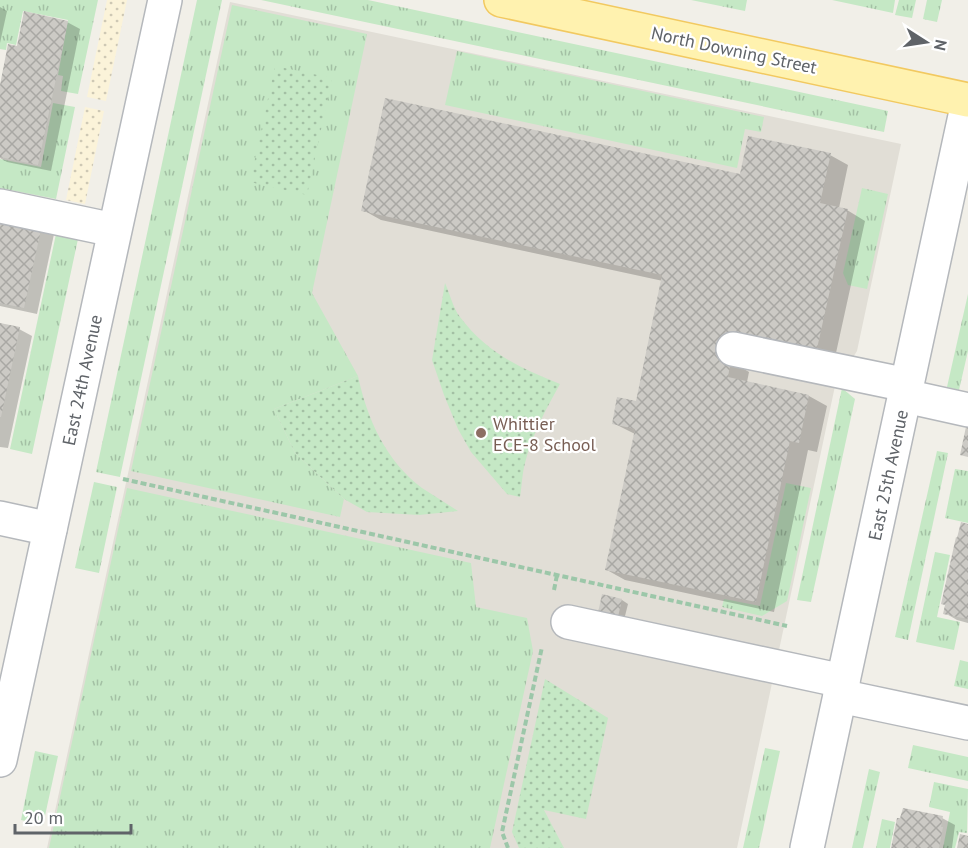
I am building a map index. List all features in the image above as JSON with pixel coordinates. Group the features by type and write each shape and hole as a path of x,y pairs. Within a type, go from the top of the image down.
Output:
{"main road":[{"name":"North Downing Street","path":"501,0 968,101"}],"street":[{"name":"East 24th Avenue","path":"0,760 165,0"},
{"name":"East 25th Avenue","path":"807,848 968,101"},
{"path":"0,206 114,230"},
{"path":"733,349 906,391 968,410"},
{"path":"0,518 50,529"},
{"path":"560,610 968,723"}],"path":[{"path":"123,479 787,626"},
{"path":"557,575 560,610"},
{"path":"508,848 502,832 542,645"}],"shaded area":[{"name":"Whittier ECE-8 School","path":"230,2 901,144 857,351 835,386 737,848 47,848"}],"green space":[{"path":"0,0 98,0 78,94 61,91 63,76 58,75 68,20 23,11 16,45 7,43 6,50 0,49"},
{"path":"197,0 222,0 120,477 96,472"},
{"path":"261,0 368,0 888,111 884,132"},
{"path":"691,0 747,0 745,11"},
{"path":"832,0 895,0 893,13"},
{"path":"899,0 916,0 912,18 895,15"},
{"path":"927,0 942,0 937,22 923,19"},
{"path":"232,5 367,34 312,293 358,376 274,409 295,453 344,499 340,517 131,471"},
{"path":"457,51 764,117 761,132 745,129 737,168 445,105"},
{"path":"275,66 332,78 307,195 250,182"},
{"path":"53,103 75,107 56,199 0,188 0,159 41,167"},
{"path":"862,188 888,194 867,289 848,285 843,273"},
{"path":"56,234 78,239 32,454 10,449"},
{"path":"445,283 458,313 470,330 481,340 505,358 560,384 531,442 524,467 520,497 507,494 471,452 458,429 444,395 432,360"},
{"path":"968,294 968,351 959,390 947,387"},
{"path":"358,376 367,408 388,452 409,477 422,488 458,511 419,515 367,512 344,499 295,453 274,409"},
{"path":"842,388 855,399 811,602 797,600"},
{"path":"937,451 948,453 908,640 895,637"},
{"path":"955,469 968,471 968,523 945,518"},
{"path":"94,482 117,487 99,573 75,568"},
{"path":"786,483 811,488 787,601 762,616 722,607 724,599 760,606"},
{"path":"127,488 471,563 476,607 527,618 533,651 490,848 49,848"},
{"path":"935,552 950,555 937,617 960,622 954,650 916,642"},
{"path":"960,660 968,662 968,689 954,686"},
{"path":"545,679 608,718 586,819 544,810 564,848 519,848 512,832"},
{"path":"913,745 968,757 968,781 908,768"},
{"path":"765,748 780,751 759,848 743,848"},
{"path":"35,751 58,756 43,825 21,820"},
{"path":"869,769 880,772 863,848 852,848"},
{"path":"934,782 968,789 967,833 959,832 955,848 943,848 950,812 929,807"},
{"path":"882,819 895,822 890,848 876,848"}],"sand":[{"path":"107,0 127,0 106,101 87,97"},
{"path":"85,107 104,111 85,204 66,200"}],"building":[{"path":"24,11 68,21 38,165 0,157 0,85 8,44 17,46"},
{"path":"385,98 740,174 748,136 831,153 820,203 848,209 816,353 726,334 721,358 731,360 728,377 809,395 799,443 790,441 756,602 605,570 635,429 612,424 617,397 636,401 662,275 361,211"},
{"path":"0,216 42,225 24,308 0,303"},
{"path":"0,323 20,327 1,417 0,417"},
{"path":"968,422 968,457 960,455"},
{"path":"961,522 968,524 968,619 943,614 945,605 941,604"},
{"path":"602,594 622,599 618,617 598,613"},
{"path":"903,808 943,816 939,848 891,848 897,818 900,818"},
{"path":"960,834 968,836 968,848 957,848"}],"place":[{"name":"Whittier ECE-8 School","path":"481,433"}]}
